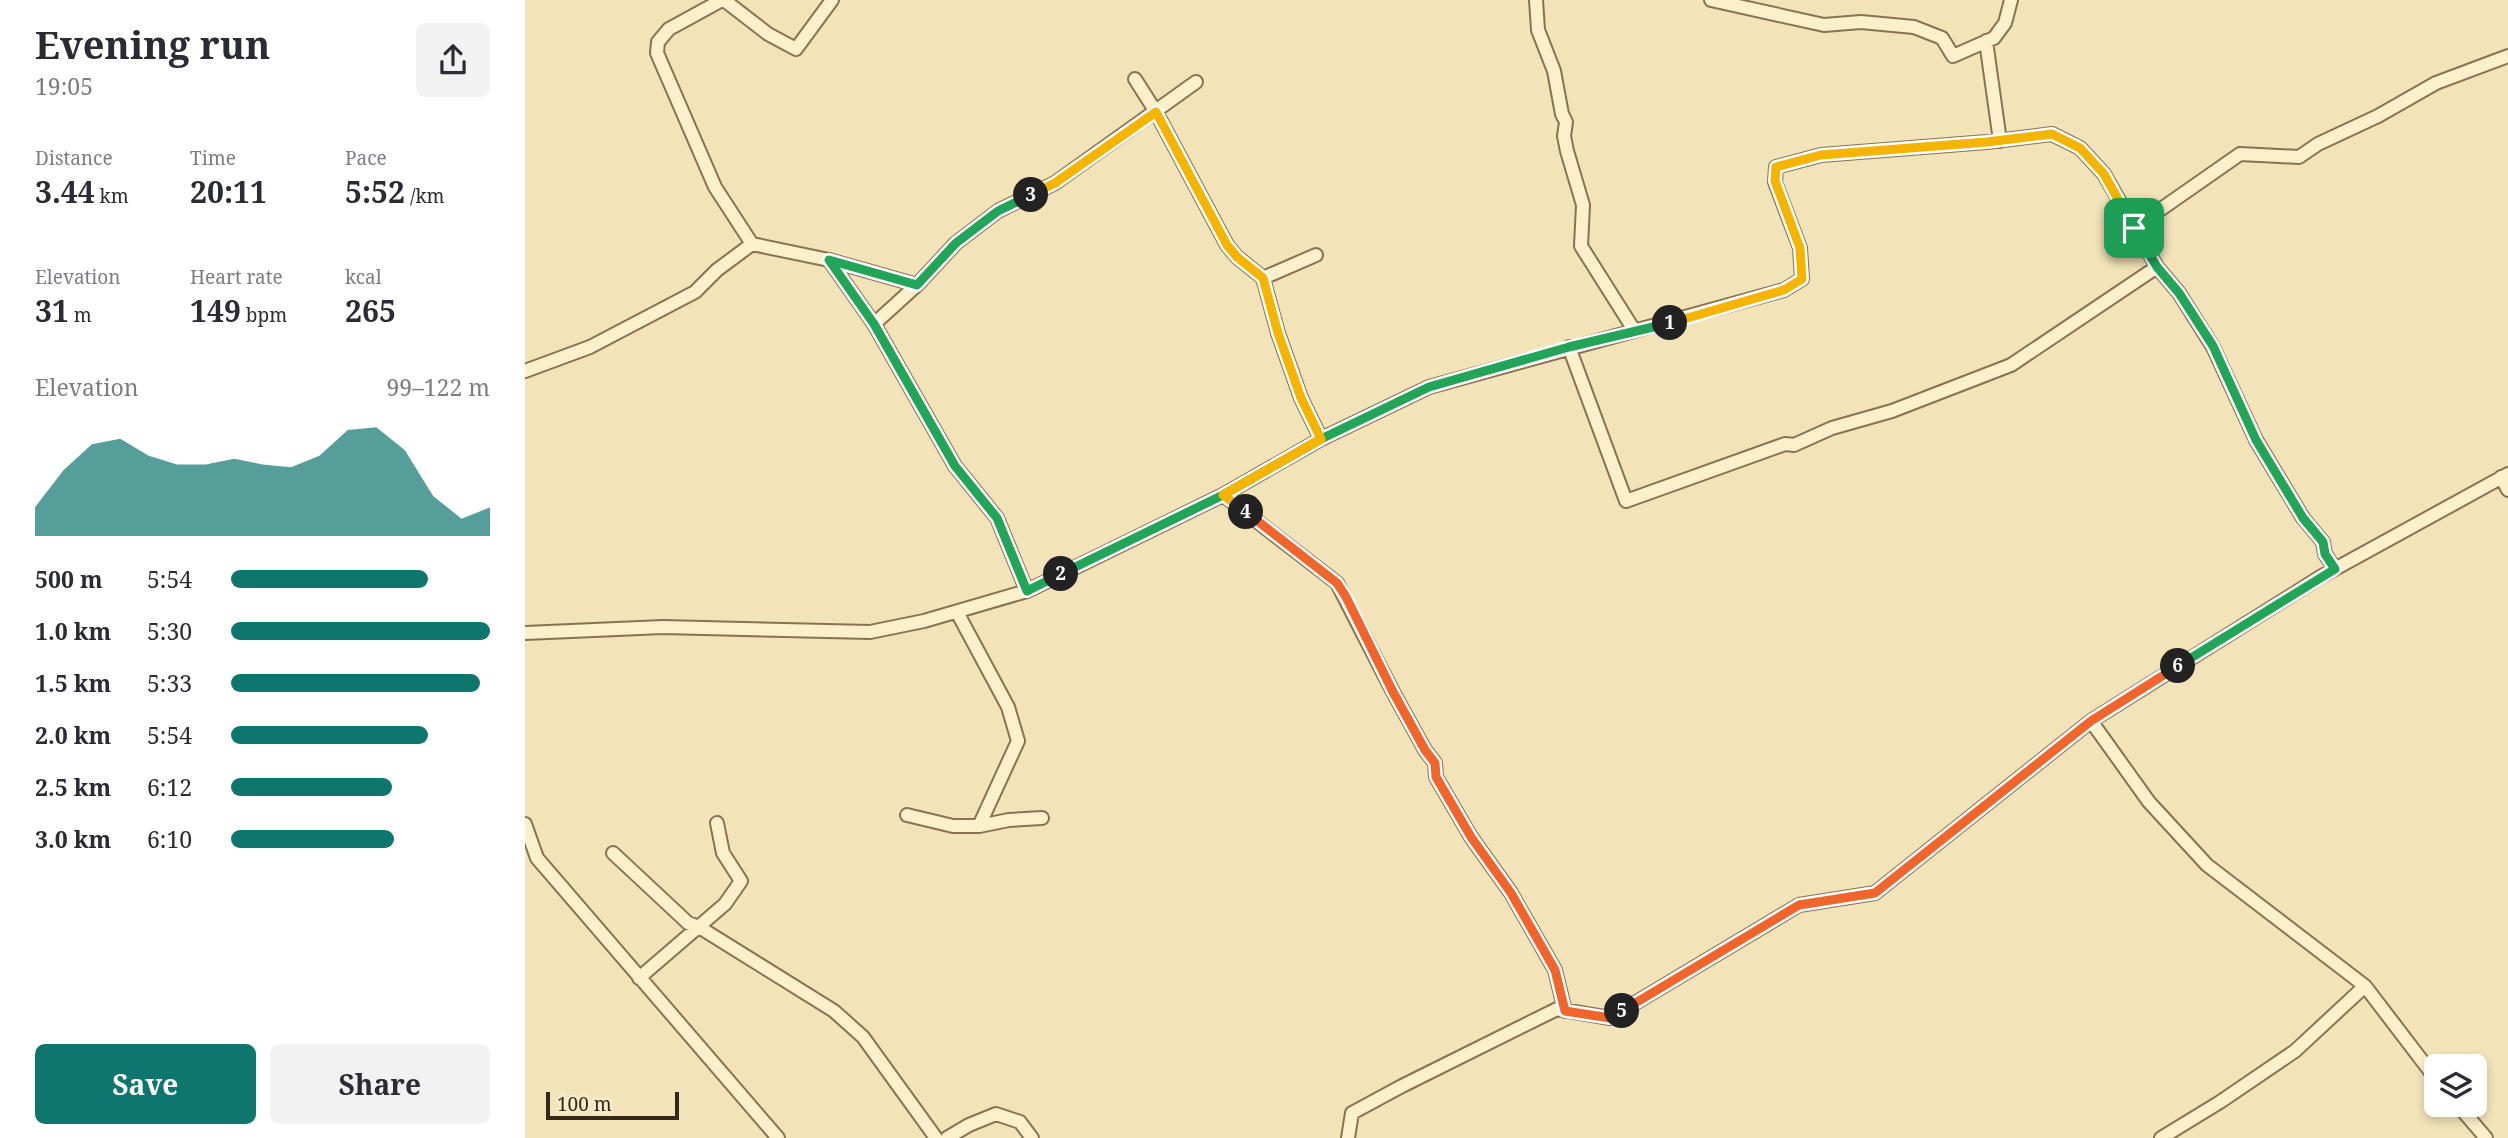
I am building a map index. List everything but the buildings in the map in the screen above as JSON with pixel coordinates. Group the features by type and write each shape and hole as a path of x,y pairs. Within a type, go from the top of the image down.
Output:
{"street":[{"path":"832,0 796,49 768,34 723,0 669,29 658,42 656,53 715,187 752,244 829,260 917,285"},
{"path":"1536,0 1538,30 1554,71 1566,122 1564,135 1567,151 1583,205 1581,246 1634,330"},
{"path":"1710,0 1824,25 1861,22 1914,27 1942,38 1953,55 1994,38 2005,23 2011,0"},
{"path":"1986,41 2000,141"},
{"path":"2134,228 2240,154 2299,157 2318,144 2378,116 2436,83 2508,56"},
{"path":"1135,79 1156,112 1227,245 1263,278 1278,333 1301,398 1321,439"},
{"path":"874,324 917,285 956,243 998,211 1055,183 1196,82"},
{"path":"525,634 663,627 870,632 925,621 1027,591 1223,495 1321,439 1429,387 1784,290 1802,279 1800,248 1775,181 1776,167 1821,155 2000,141 2052,134 2080,148 2104,174 2157,267 2179,293 2213,346 2256,440 2303,518 2323,542 2325,554 2335,569"},
{"path":"525,371 590,347 695,292 717,270 752,244"},
{"path":"1263,278 1316,255"},
{"path":"829,260 874,324 955,466 997,518 1027,591"},
{"path":"1569,347 1626,501 1785,444 1794,445 1832,428 1892,411 2011,365 2157,267"},
{"path":"1348,1138 1352,1114 1545,1015 1557,1010 1610,1018 1799,905 1875,893 2091,721 2335,569 2505,475 2508,490"},
{"path":"1223,495 1337,583 1392,690 1435,763 1436,777 1471,837 1511,893 1555,970 1565,1011"},
{"path":"957,612 1008,707 1019,741 979,826"},
{"path":"2091,721 2149,802 2207,865 2365,986 2424,1063"},
{"path":"907,815 953,826 979,826 1009,820 1042,818"},
{"path":"639,978 725,904 741,881 723,853 717,823"},
{"path":"525,824 537,858 778,1138"},
{"path":"613,853 688,923 699,927 834,1011 863,1037 936,1138"},
{"path":"2161,1138 2295,1051 2365,986"},
{"path":"947,1138 996,1114 1020,1122 1033,1138"},
{"path":"2467,1117 2486,1138"}],"route":[{"path":"2134,228 2104,174 2080,148 2052,134 1821,155 1776,167 1775,181 1800,248 1802,279 1784,290 1429,387 1321,439 1272,467 1223,495 1027,591 997,518 955,466 874,324 829,260 917,285 956,243 998,211 1055,183 1156,112 1227,245 1263,278 1278,333 1301,398 1321,439 1272,467 1223,495 1337,583 1392,690 1435,763 1436,777 1471,837 1511,893 1555,970 1565,1011 1610,1018 1799,905 1875,893 2091,721 2335,569 2325,554 2323,542 2303,518 2256,440 2213,346 2179,293 2157,267 2134,228"}]}
